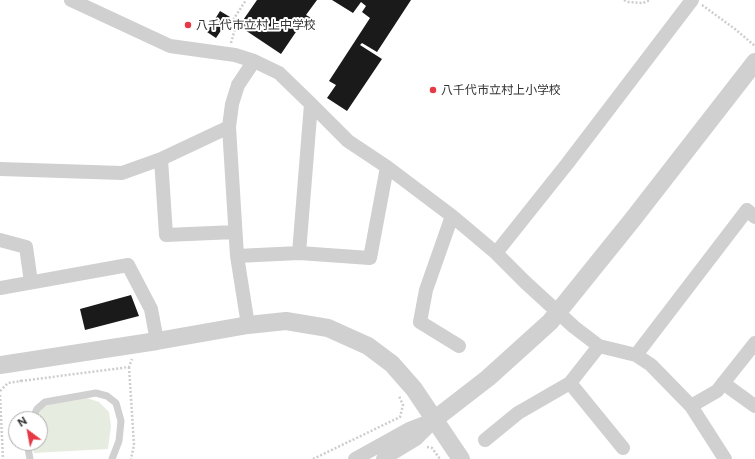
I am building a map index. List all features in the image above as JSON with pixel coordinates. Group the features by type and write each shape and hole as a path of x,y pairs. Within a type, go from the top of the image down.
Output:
{"street":[{"path":"72,0 170,46 228,55 254,61 279,73 348,141 387,167 452,216 496,253 574,327 599,346 636,356 651,365 691,406 724,459"},
{"path":"496,253 567,164 664,36 696,2"},
{"path":"248,325 237,256 229,127 232,104 238,85 254,61"},
{"path":"383,459 416,439 435,420 488,378 550,322 633,219 755,62"},
{"path":"299,253 311,104"},
{"path":"0,169 122,173 161,160 229,127"},
{"path":"161,160 166,235 235,232"},
{"path":"237,256 299,253 370,258 387,167"},
{"path":"636,356 747,210 755,217"},
{"path":"452,216 426,290 420,322 459,346"},
{"path":"0,240 26,247 31,282"},
{"path":"0,288 128,266 151,309 157,341"},
{"path":"0,365 157,341 248,325 286,322 328,328 368,346 392,364 414,389 461,459"},
{"path":"691,406 717,391 755,343"},
{"path":"485,440 518,413 570,383 599,346"},
{"path":"570,383 623,448"},
{"path":"723,383 755,406"},
{"path":"355,459 409,429 435,420"}],"lane":[{"path":"36,411 45,402 96,393 108,396 116,403 121,421 120,441 112,459"}],"path":[{"path":"228,55 235,30 233,20 246,0"},
{"path":"624,0 628,2 643,3 650,0"},
{"path":"696,2 736,29 755,46"},
{"path":"131,459 134,445 129,366 133,356"},
{"path":"0,392 8,383 129,366"},
{"path":"20,375 21,382"},
{"path":"313,459 400,417 403,404 396,391"},
{"path":"0,395 3,459"}],"shaded area":[{"path":"84,397 99,402 109,412 111,426 108,449 34,453 34,451 48,451 48,411 39,411 49,404"}],"building":[{"path":"257,0 317,0 306,15 313,19 308,27 302,23 281,54 239,26"},
{"path":"332,0 411,0 377,52 362,43 360,45 382,59 347,111 327,98 336,85 329,81 370,18 362,12 366,6 361,2 353,13"},
{"path":"220,11 230,17 216,38 207,32"},
{"path":"131,295 139,316 85,330 80,309"}],"place":[{"name":"八千代市立村上中学校","path":"188,25"},
{"name":"八千代市立村上小学校","path":"433,90"}]}
